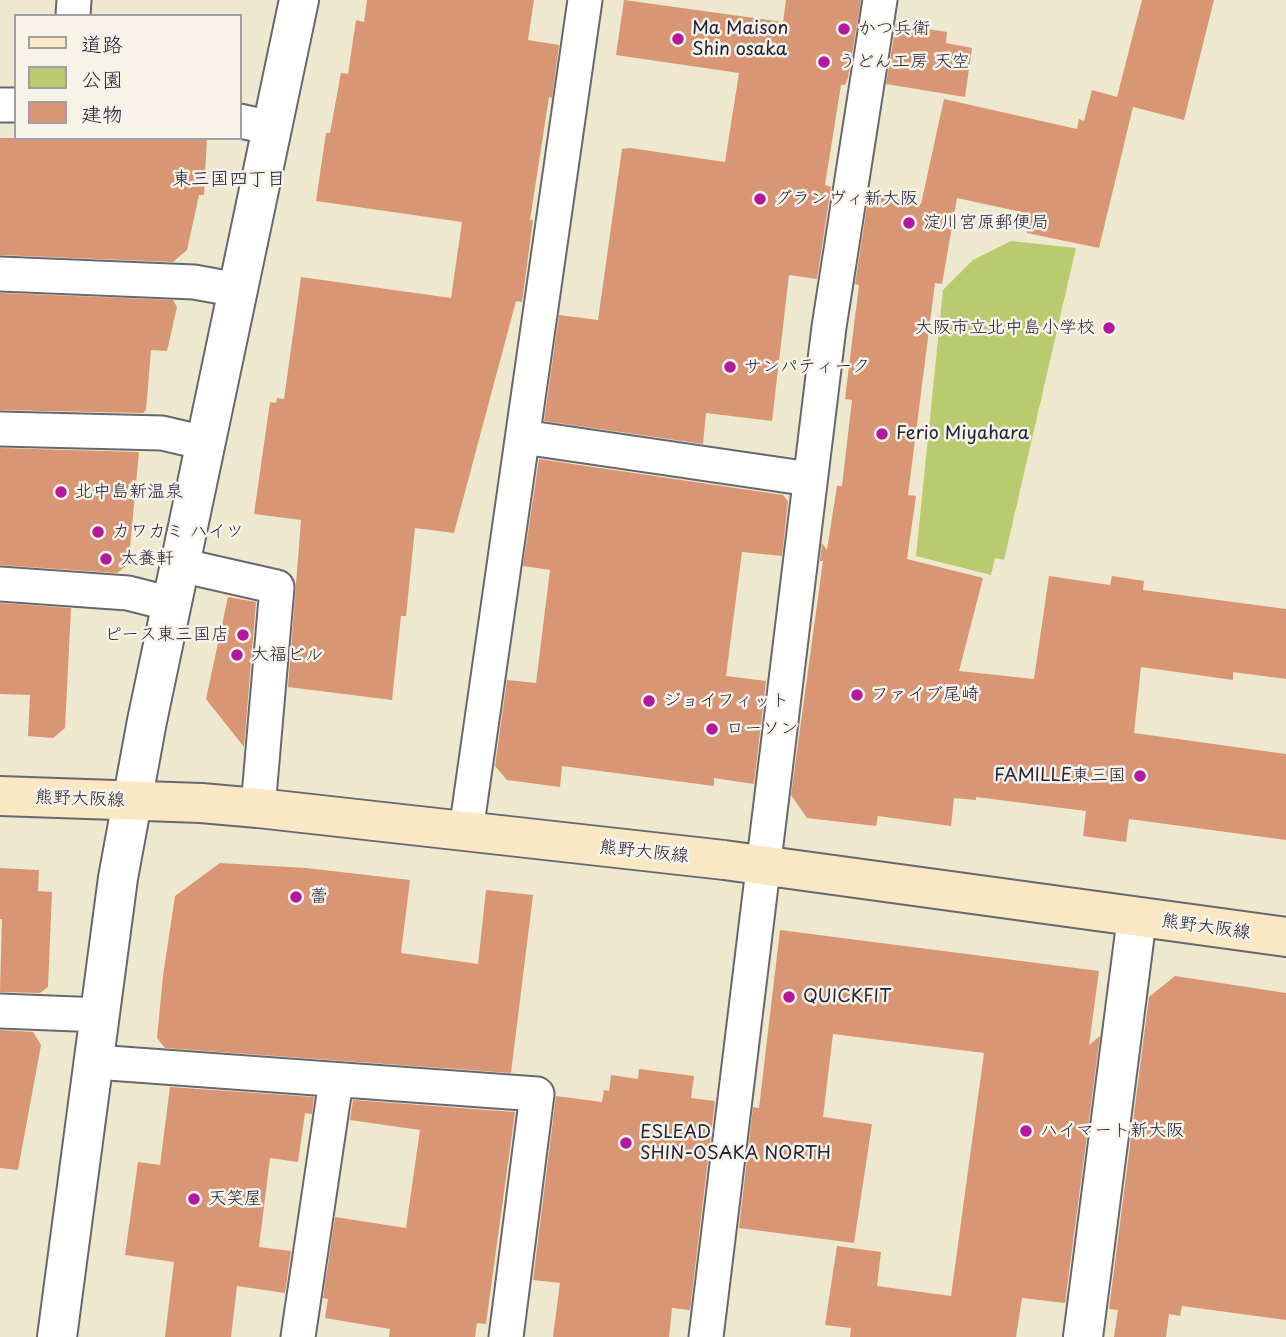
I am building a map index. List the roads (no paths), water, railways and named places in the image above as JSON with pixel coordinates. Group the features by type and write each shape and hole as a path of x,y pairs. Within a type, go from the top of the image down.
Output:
{"main road":[{"name":"熊野大阪線","path":"0,796 201,803 258,808 762,866 1286,937"}],"street":[{"path":"57,1337 118,878 171,604 238,290 256,124 299,0"},
{"path":"466,831 585,0"},
{"path":"706,1337 829,327 880,0"},
{"path":"0,274 194,282 238,290"},
{"path":"0,429 162,433 205,443"},
{"path":"523,437 810,479"},
{"path":"180,565 277,587 258,808"},
{"path":"0,584 128,593 171,604"},
{"path":"1083,1337 1137,917"},
{"path":"0,1011 101,1015"},
{"path":"94,1062 537,1094 506,1337"},
{"path":"298,1337 336,1081"}],"place":[{"name":"かつ兵衛","path":"844,29"},
{"name":"Ma Maison Shin osaka","path":"678,39"},
{"name":"うどん工房 天空","path":"824,62"},
{"name":"グランヴィ新大阪","path":"760,199"},
{"name":"淀川宮原郵便局","path":"909,223"},
{"name":"大阪市立北中島小学校","path":"1109,328"},
{"name":"サンパティーク","path":"730,367"},
{"name":"Ferio Miyahara","path":"882,434"},
{"name":"北中島新温泉","path":"61,492"},
{"name":"カワカミ ハイツ","path":"98,532"},
{"name":"太養軒","path":"106,559"},
{"name":"ピース東三国店","path":"243,635"},
{"name":"大福ビル","path":"237,655"},
{"name":"ファイブ尾崎","path":"857,695"},
{"name":"ジョイフィット","path":"649,701"},
{"name":"ローソン","path":"712,729"},
{"name":"FAMILLE東三国","path":"1140,776"},
{"name":"蕾","path":"296,897"},
{"name":"QUICKFIT","path":"789,997"},
{"name":"ハイマート新大阪","path":"1026,1131"},
{"name":"ESLEAD SHIN-OSAKA NORTH","path":"626,1143"},
{"name":"天笑屋","path":"194,1199"}],"district":[{"name":"東三国四丁目","path":"229,180"}]}
